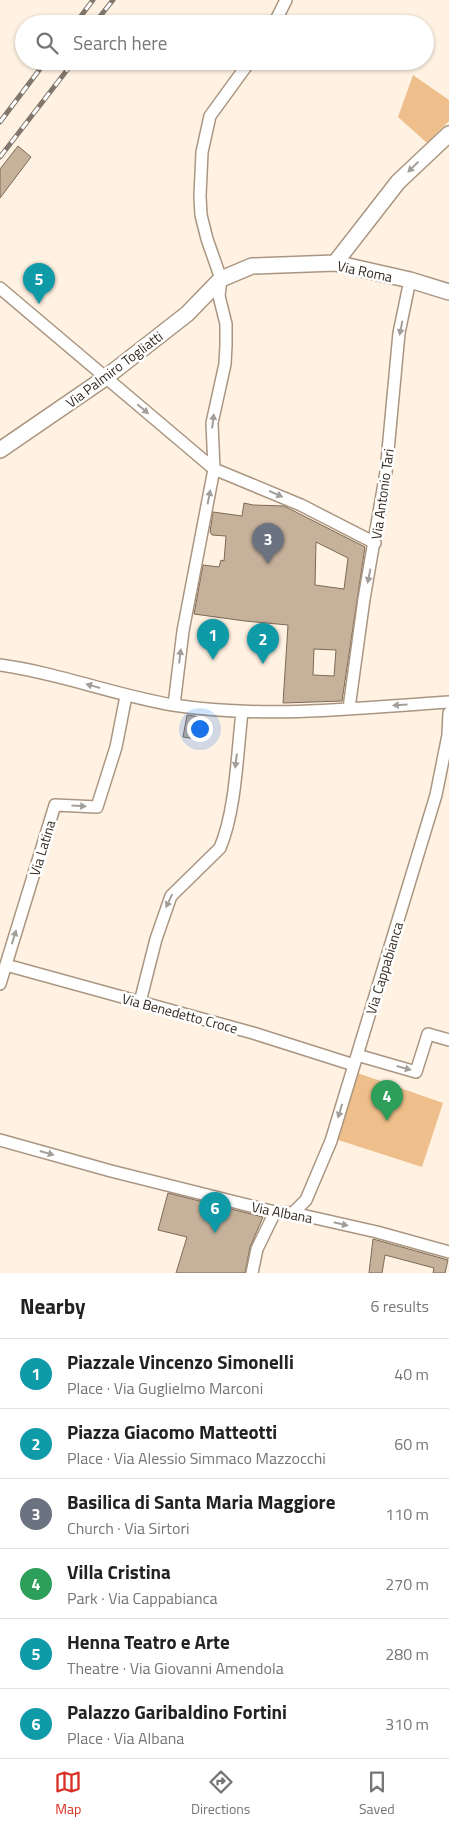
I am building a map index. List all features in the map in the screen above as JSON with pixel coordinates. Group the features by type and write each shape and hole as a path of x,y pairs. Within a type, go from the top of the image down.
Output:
{"street":[{"path":"278,15 286,0"},
{"path":"174,705 183,631 214,469 212,423 225,364 226,345 226,324 219,296 221,280 201,216 202,152 210,116 243,70"},
{"path":"335,264 398,182 449,134"},
{"name":"Via Roma","path":"221,280 252,266 335,264 410,280 449,292"},
{"name":"Via Palmiro Togliatti","path":"0,450 105,378 186,314 221,280"},
{"name":"Via Antonio Tari","path":"349,708 364,599 375,543 388,455 399,333 410,280"},
{"path":"0,288 214,469 301,505 375,543"},
{"path":"0,665 29,669 126,696 174,705 242,712 449,702"},
{"name":"Via Latina","path":"0,984 55,805 96,807 116,747 126,696"},
{"path":"140,1002 156,939 170,896 220,848 224,839 232,798 242,712"},
{"name":"Via Cappabianca","path":"293,1213 306,1200 331,1141 436,795 448,735 449,713"},
{"name":"Via Benedetto Croce","path":"6,965 355,1060 416,1072 428,1034 449,1040"},
{"name":"Via Albana","path":"0,1140 111,1171 274,1212 293,1213 377,1232 449,1252"},
{"path":"252,1273 257,1249 274,1212"}],"shaded area":[{"path":"413,75 449,100 449,121 427,143 398,117"},
{"path":"352,1071 443,1103 422,1167 332,1138"}],"building":[{"path":"18,146 31,157 0,198 0,169"},
{"path":"244,503 284,506 365,547 342,701 283,703 288,625 194,614 203,565 219,567 221,560 224,561 226,536 212,535 210,532 213,512 242,516","holes":["316,542 348,558 344,589 315,585","314,649 336,650 334,676 313,675"]},
{"path":"187,715 206,718 203,740 183,737"},
{"path":"168,1193 263,1217 250,1247 245,1273 176,1273 187,1237 158,1230"},
{"path":"373,1239 448,1260 445,1273 433,1273 434,1268 385,1255 382,1273 369,1273"}],"railway":[{"path":"82,15 93,0"},
{"path":"101,15 113,0"},
{"path":"0,122 39,70"},
{"path":"0,157 67,70"}],"place":[{"name":"Henna Teatro e Arte","path":"39,304"},
{"name":"Basilica di Santa Maria Maggiore","path":"268,564"},
{"name":"Piazzale Vincenzo Simonelli","path":"213,660"},
{"name":"Piazza Giacomo Matteotti","path":"263,664"},
{"name":"Villa Cristina","path":"387,1121"},
{"name":"Palazzo Garibaldino Fortini","path":"215,1233"}]}
